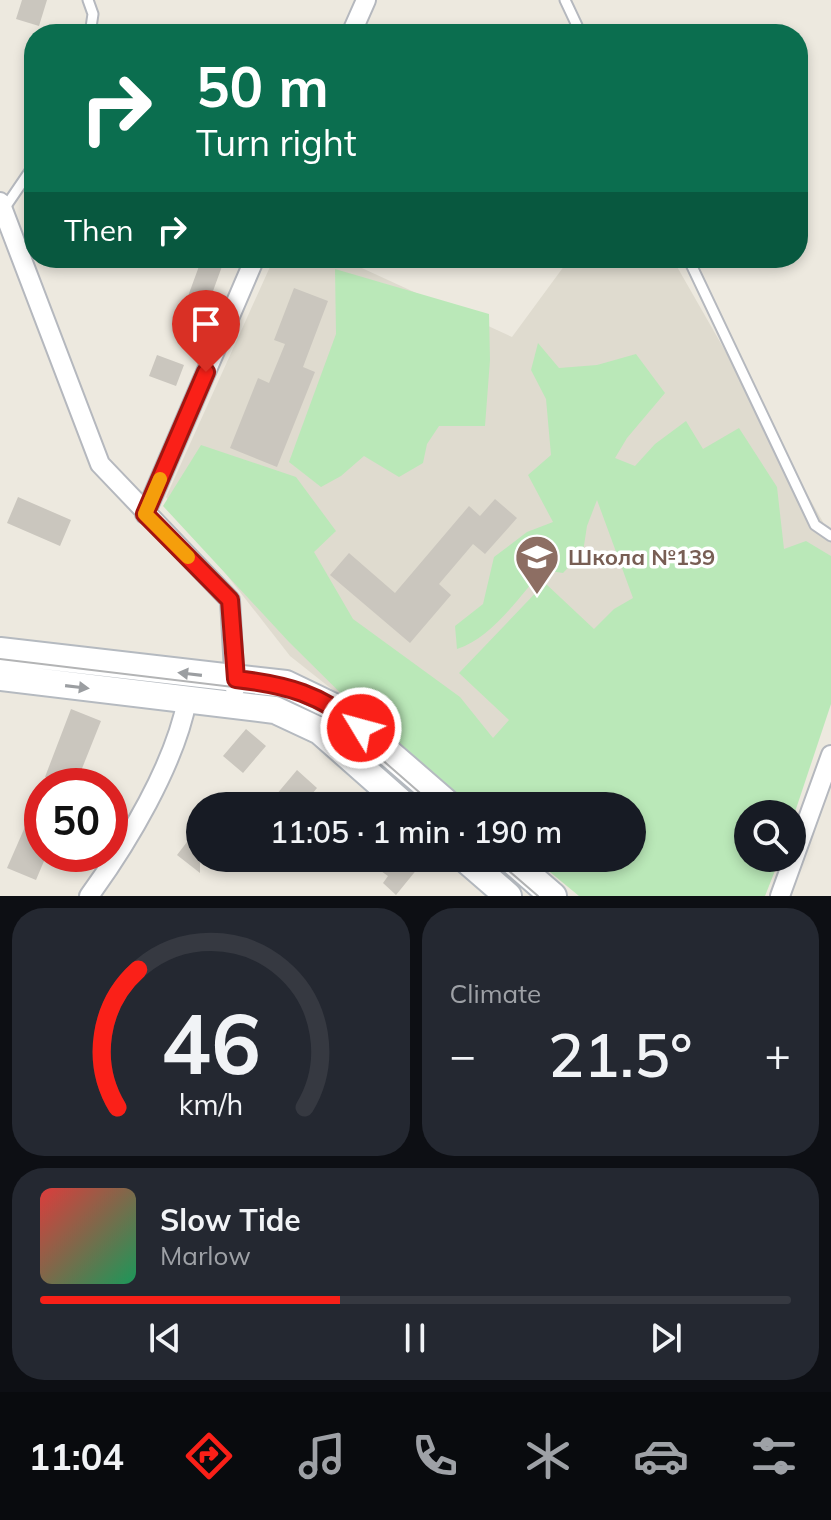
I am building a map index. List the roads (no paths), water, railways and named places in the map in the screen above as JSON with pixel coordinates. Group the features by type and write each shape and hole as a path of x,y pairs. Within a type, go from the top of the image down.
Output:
{"main road":[{"path":"0,651 235,692 320,731 389,792"},
{"path":"0,677 187,700 286,684 338,709 434,792"},
{"path":"480,872 508,896"},
{"path":"525,872 553,896"}],"street":[{"path":"355,24 366,0"},
{"path":"3,212 24,267"},
{"path":"25,268 100,464 230,600 235,692"},
{"path":"145,514 251,268"},
{"path":"97,893 143,808 182,725 187,700"},
{"path":"780,896 831,755"}],"lane":[{"path":"88,0 93,14 92,24"},
{"path":"565,0 576,24"},
{"path":"3,212 24,180"},
{"path":"693,268 815,525 831,536"}],"tram line":[{"path":"0,659 282,693 332,716 419,792"},
{"path":"510,872 538,896"}],"place":[{"name":"Школа №139","path":"537,596"}]}
